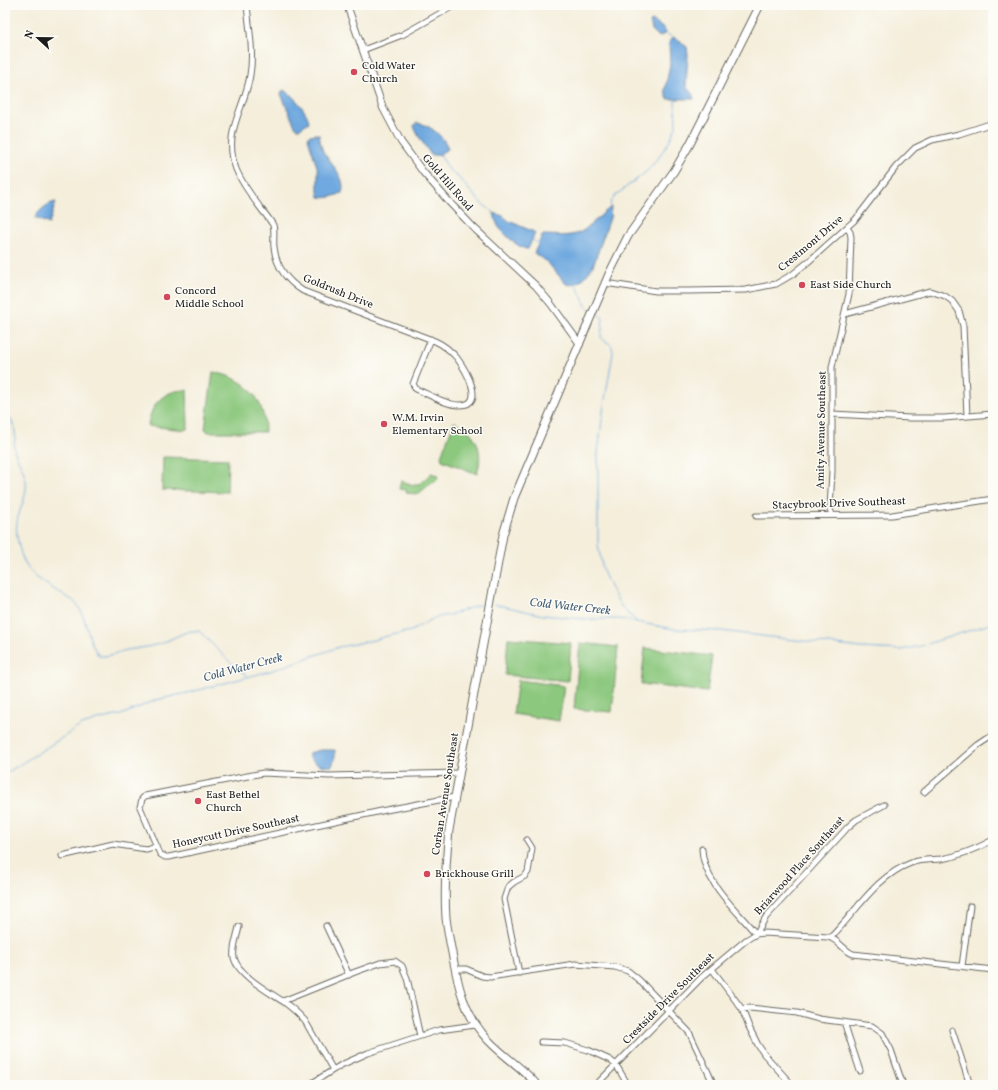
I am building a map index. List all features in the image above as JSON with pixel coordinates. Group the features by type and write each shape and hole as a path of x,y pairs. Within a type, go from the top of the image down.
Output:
{"main road":[{"name":"Corban Avenue Southeast","path":"537,1085 528,1075 486,1038 475,1025 465,1006 455,969 448,934 445,892 448,837 503,535 514,498 605,283 628,236 674,171 690,144 760,5"}],"street":[{"name":"Goldrush Drive","path":"247,5 251,47 251,74 233,128 233,155 236,169 242,182 274,227 275,252 280,268 293,284 303,291 431,339 446,346 457,358 471,382 473,398 469,403 455,405 416,389 414,384 431,339"},
{"name":"Gold Hill Road","path":"347,5 383,108 401,142 413,159 451,204 474,228 536,286 580,344"},
{"path":"362,50 402,35 455,5"},
{"name":"Crestmont Drive","path":"605,283 656,291 726,291 769,286 783,281 826,248 856,219 904,158 915,148 932,140 959,134 993,123"},
{"name":"Amity Avenue Southeast","path":"832,515 830,509 832,471 832,367 849,294 851,237 847,228"},
{"path":"845,314 930,291 945,296 952,301 959,311 963,326 968,416"},
{"path":"832,414 910,418 944,418 993,414"},
{"name":"Stacybrook Drive Southeast","path":"756,516 892,515 993,499"},
{"path":"924,792 974,749 993,736"},
{"name":"Honeycutt Drive Southeast","path":"455,797 386,810 172,857 162,856 160,854 140,807 142,799 152,795 263,773 319,776 362,776 460,772"},
{"name":"Briarwood Place Southeast","path":"756,934 766,917 848,827 856,820 884,805"},
{"path":"519,973 504,899 508,887 525,876 528,872 532,848 528,840"},
{"path":"831,937 874,889 898,869 919,860 939,859 961,855 993,840"},
{"path":"62,856 114,844 146,849 157,846"},
{"path":"702,849 702,858 723,897 756,934 764,933 831,937 853,954 993,970"},
{"path":"962,966 970,906"},
{"path":"326,926 349,975"},
{"path":"239,927 234,952 234,958 238,967 251,980 283,1002 305,1021 333,1070"},
{"name":"Crestside Drive Southeast","path":"596,1085 702,977 756,934"},
{"path":"283,1002 349,975 386,962 395,961 404,969 420,1036"},
{"path":"455,969 466,969 482,976 490,977 575,964 624,969 639,980 689,1032 714,1085"},
{"path":"712,969 742,1009 748,1027 764,1054 792,1085"},
{"path":"742,1009 750,1008 797,1013 819,1019 867,1024 882,1033 891,1050 903,1085"},
{"path":"844,1022 860,1071"},
{"path":"309,1085 316,1083 333,1070 353,1059 368,1053 420,1036 456,1027 475,1025"},
{"path":"952,1030 970,1085"},
{"path":"541,1042 560,1042 580,1046 610,1060 616,1065 628,1085"}],"green space":[{"path":"213,372 235,379 244,384 251,391 262,409 265,432 208,432 205,429"},
{"path":"187,390 188,428 185,430 148,426 152,411 160,400 171,393"},
{"path":"454,422 468,431 477,443 480,457 477,474 442,460 441,456"},
{"path":"163,457 228,459 227,492 162,490"},
{"path":"431,473 437,475 438,479 420,493 407,493 406,490 399,489 401,481 414,485 421,483"},
{"path":"508,638 571,643 568,681 505,675"},
{"path":"580,643 618,647 612,712 574,709"},
{"path":"645,648 712,656 707,692 641,684"},
{"path":"518,680 564,686 559,721 513,714"}],"water":[{"path":"653,21 664,29 666,33 659,37 652,30 650,22"},
{"path":"673,37 687,47 688,55 686,85 694,99 668,99 666,95 665,90 670,64 669,43"},
{"path":"283,90 295,99 306,113 309,122 300,128 295,126 281,94"},
{"path":"416,123 426,125 431,128 440,136 448,149 440,155 431,155 415,129 414,126"},
{"path":"310,135 319,135 323,151 337,171 342,182 342,193 331,197 319,197 318,170 308,138"},
{"path":"56,202 49,224 35,218 44,207"},
{"path":"611,207 610,218 593,266 582,280 570,285 566,284 548,263 534,253 542,236 559,236 580,233"},
{"path":"494,213 503,216 509,221 535,233 528,249 516,244 504,233 498,226"},
{"path":"320,750 335,750 335,758 332,766 319,764 309,757 309,753"}],"waterway":[{"path":"665,33 672,37"},
{"path":"610,207 611,202 616,195 646,172 656,161 669,142 676,126 675,99"},
{"path":"440,155 450,171 458,177 480,202 494,213"},
{"path":"532,239 538,244"},
{"path":"576,284 586,306 590,309"},
{"path":"596,313 603,318 601,337 612,346 613,353 603,411 598,453 598,545 603,571 610,587 623,609 637,622"},
{"path":"5,409 14,428 15,452 26,479 25,495 16,529 23,558 31,572 37,578 71,599 76,604 84,618 92,644 99,656 106,656 127,650 155,645 190,631 199,631 231,663 248,676"},
{"name":"Cold Water Creek","path":"5,774 82,725 121,715 156,700 270,671 339,647 411,631 434,618 486,604"},
{"name":"Cold Water Creek","path":"494,604 543,615 584,619 620,619 674,629 721,631 861,648 901,650 921,646 993,623"}],"place":[{"name":"Cold Water Church","path":"354,72"},
{"name":"East Side Church","path":"802,285"},
{"name":"Concord Middle School","path":"167,297"},
{"name":"W.M. Irvin Elementary School","path":"384,424"},
{"name":"East Bethel Church","path":"198,801"},
{"name":"Brickhouse Grill","path":"427,874"}]}
